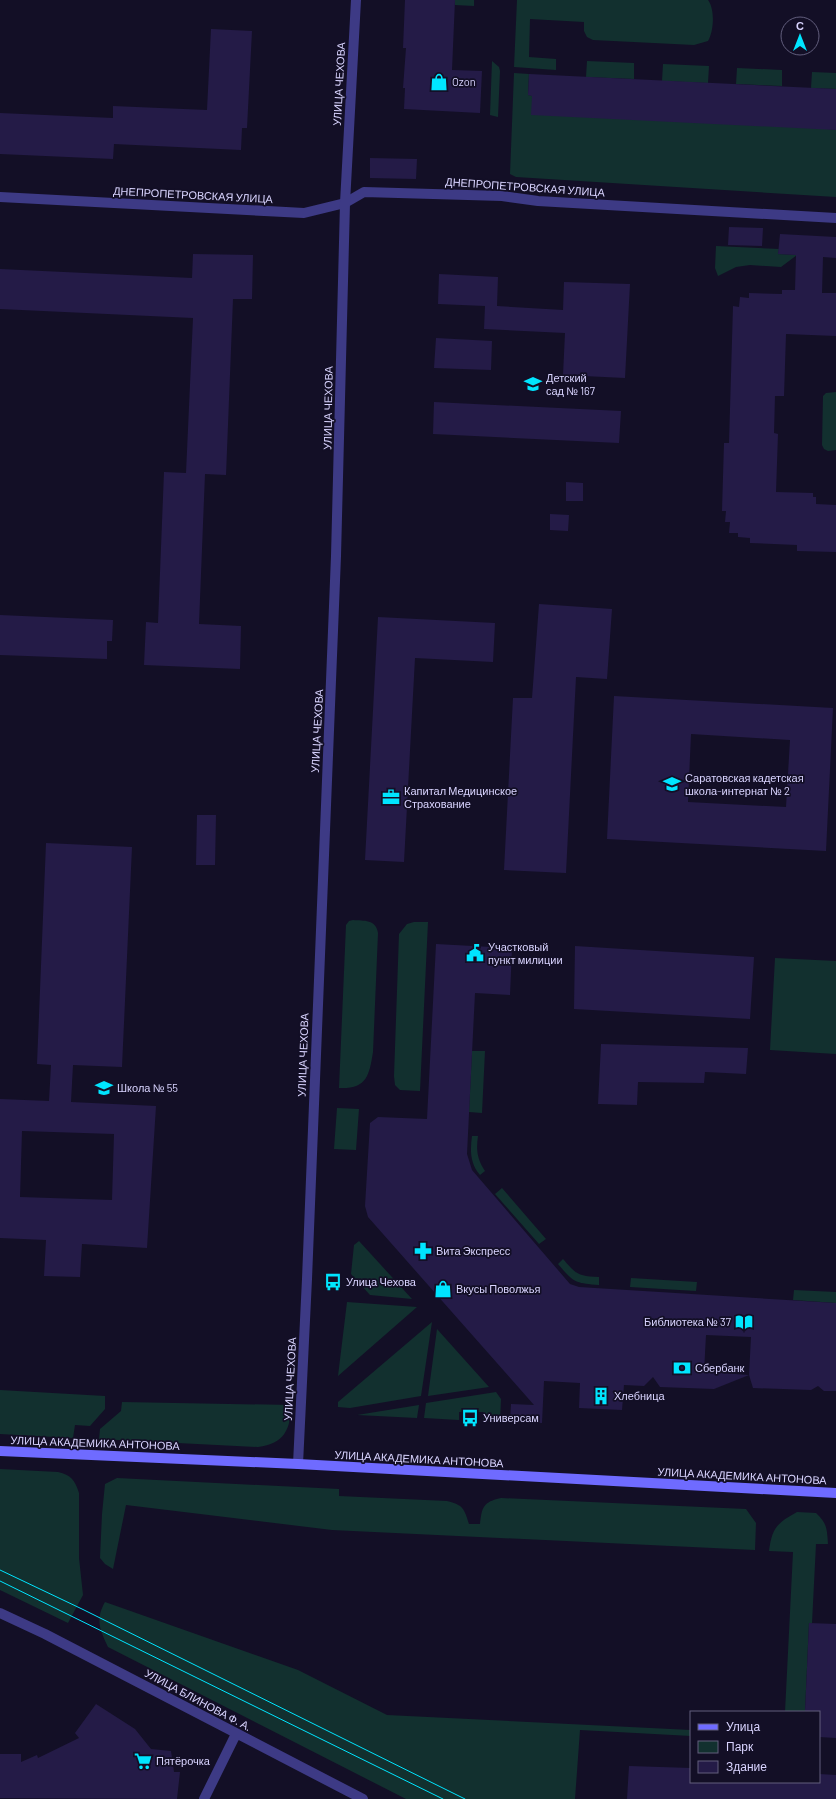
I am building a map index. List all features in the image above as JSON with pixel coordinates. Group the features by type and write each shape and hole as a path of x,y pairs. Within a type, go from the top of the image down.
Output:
{"main road":[{"name":"УЛИЦА АКАДЕМИКА АНТОНОВА","path":"0,1451 298,1464 836,1493"}],"street":[{"name":"УЛИЦА ЧЕХОВА","path":"298,1464 307,1279 334,604 345,203 356,0"},
{"name":"ДНЕПРОПЕТРОВСКАЯ УЛИЦА","path":"0,197 304,213 345,203 364,192 502,196 538,201 836,218"},
{"name":"УЛИЦА БЛИНОВА Ф. А.","path":"0,1613 363,1799"},
{"path":"204,1799 236,1734"}],"green space":[{"path":"455,0 474,0 474,6 455,5"},
{"path":"517,0 708,0 713,14 712,32 708,41 694,45 593,40 587,37 584,31 584,22 530,19 529,57 556,59 556,70 514,67"},
{"path":"492,61 499,67 500,71 498,117 490,115"},
{"path":"587,61 634,63 634,79 586,77"},
{"path":"663,64 709,66 708,83 662,81"},
{"path":"737,68 782,70 782,86 736,84"},
{"path":"812,72 836,73 836,89 811,88"},
{"path":"514,73 529,74 528,95 836,130 836,197 516,177 510,174"},
{"path":"716,246 779,249 778,254 797,255 781,267 750,265 736,267 718,276 715,268"},
{"path":"836,392 836,450 828,451 824,449 822,445 823,396 826,393"},
{"path":"353,920 372,923 377,928 378,933 373,1052 370,1068 365,1079 356,1086 339,1088 346,925 349,921"},
{"path":"414,922 428,922 420,1091 400,1090 395,1085 394,1076 399,934 407,924"},
{"path":"775,958 836,961 836,1054 770,1050"},
{"path":"472,1051 485,1051 482,1113 469,1112"},
{"path":"337,1108 359,1109 356,1150 334,1149"},
{"path":"472,1136 478,1136 478,1154 485,1171 480,1175 474,1166 472,1157"},
{"path":"502,1188 546,1239 539,1244 495,1194"},
{"path":"359,1241 412,1299 370,1295 351,1274 354,1245"},
{"path":"563,1259 578,1274 599,1277 599,1285 585,1284 576,1281 558,1264"},
{"path":"631,1278 697,1282 696,1291 630,1287"},
{"path":"794,1290 836,1292 836,1303 793,1300"},
{"path":"347,1302 417,1307 338,1376"},
{"path":"432,1322 421,1396 350,1408 338,1407 338,1402"},
{"path":"437,1329 489,1387 428,1396"},
{"path":"0,1390 105,1396 105,1409 90,1426 75,1425 73,1438 0,1434"},
{"path":"496,1392 501,1399 500,1422 483,1421 483,1412 459,1412 459,1420 424,1418 426,1403"},
{"path":"122,1402 291,1405 291,1414 287,1428 280,1439 274,1443 258,1447 99,1439 100,1429 121,1411"},
{"path":"419,1405 417,1418 357,1415"},
{"path":"0,1469 58,1472 72,1479 76,1485 79,1493 79,1558 83,1595 68,1623 0,1590"},
{"path":"117,1478 339,1489 339,1496 447,1501 462,1508 466,1514 469,1524 480,1524 484,1506 490,1501 501,1498 746,1509 756,1523 755,1550 332,1530 126,1505 113,1569 105,1564 100,1558 105,1484"},
{"path":"797,1512 816,1513 826,1527 827,1534 828,1544 816,1544 812,1623 809,1623 805,1711 785,1711 793,1552 769,1551 774,1531 780,1523"},
{"path":"105,1602 298,1670 387,1715 690,1730 690,1736 580,1730 575,1799 406,1799 108,1647 101,1630 99,1620"}],"building":[{"path":"405,0 455,0 452,70 482,71 480,113 404,109 405,88 403,88 406,48 403,48"},
{"path":"211,29 252,31 247,128 242,128 241,150 114,144 113,159 0,154 0,113 113,118 113,106 207,110"},
{"path":"529,74 836,89 836,130 531,115 532,96 528,95"},
{"path":"370,158 417,159 416,179 370,178"},
{"path":"729,227 763,228 762,246 728,245"},
{"path":"780,234 836,237 836,258 823,257 822,293 836,293 836,336 786,334 784,396 775,396 774,433 778,434 776,492 813,493 813,497 816,497 816,504 836,505 836,552 797,551 797,545 750,543 750,538 738,537 738,533 729,533 730,522 725,522 726,511 722,511 724,443 729,443 733,306 739,307 740,297 749,298 749,293 782,294 782,290 795,290 796,255 778,254"},
{"path":"193,254 253,255 252,299 233,299 226,475 205,474 199,624 241,626 240,669 144,665 146,622 158,623 164,472 186,473 193,318 0,309 0,269 192,278"},
{"path":"439,274 498,277 497,306 563,310 564,282 630,284 625,378 563,375 565,333 484,329 485,306 438,304"},
{"path":"436,338 492,341 491,370 434,368"},
{"path":"434,402 621,411 619,443 433,434"},
{"path":"566,482 583,483 583,501 566,501"},
{"path":"550,514 569,515 568,531 550,530"},
{"path":"539,604 612,609 607,679 576,677 566,873 504,870 513,698 532,698"},
{"path":"0,615 113,620 112,641 107,641 107,659 0,655"},
{"path":"378,617 495,623 493,662 415,658 404,862 365,860"},
{"path":"614,696 833,708 826,851 607,839","holes":["691,734 790,740 786,807 688,802"]},
{"path":"197,815 216,815 215,865 196,865"},
{"path":"46,843 132,847 122,1067 73,1065 71,1102 156,1106 147,1248 82,1244 80,1277 44,1276 46,1240 0,1238 0,1099 49,1101 51,1065 37,1064","holes":["22,1131 114,1134 112,1200 20,1197"]},
{"path":"436,944 512,948 510,995 475,993 467,1154 472,1170 570,1284 579,1287 836,1303 836,1391 824,1391 818,1386 811,1390 753,1388 749,1375 714,1389 660,1387 653,1377 644,1386 624,1385 622,1410 579,1408 580,1383 544,1381 542,1423 510,1422 511,1404 534,1405 368,1217 365,1206 370,1123 378,1117 427,1119","holes":["706,1335 751,1337 749,1375 704,1372"]},
{"path":"575,946 754,957 750,1019 574,1009"},
{"path":"601,1044 748,1048 746,1074 705,1072 704,1083 638,1082 637,1105 598,1104"},
{"path":"809,1623 836,1624 836,1738 820,1737 820,1711 805,1711"},
{"path":"96,1704 135,1729 151,1749 171,1751 174,1772 180,1772 177,1799 0,1798 0,1754 21,1754 21,1762 37,1755 38,1758 79,1738 75,1733"},
{"path":"629,1766 690,1768 690,1783 820,1783 820,1774 836,1775 836,1799 627,1799"}],"tram line":[{"path":"0,1570 82,1609 465,1799"},
{"path":"0,1581 443,1799"}],"place":[{"name":"Ozon","path":"439,82"},
{"name":"Детский сад № 167","path":"533,384"},
{"name":"Саратовская кадетская школа-интернат № 2","path":"672,784"},
{"name":"Капитал Медицинское Страхование","path":"391,797"},
{"name":"Участковый пункт милиции","path":"475,953"},
{"name":"Школа № 55","path":"104,1088"},
{"name":"Вита Экспресс","path":"423,1251"},
{"name":"Улица Чехова","path":"333,1282"},
{"name":"Вкусы Поволжья","path":"443,1289"},
{"name":"Библиотека № 37","path":"744,1322"},
{"name":"Сбербанк","path":"682,1368"},
{"name":"Хлебница","path":"601,1396"},
{"name":"Универсам","path":"470,1418"},
{"name":"Пятёрочка","path":"143,1761"}]}
